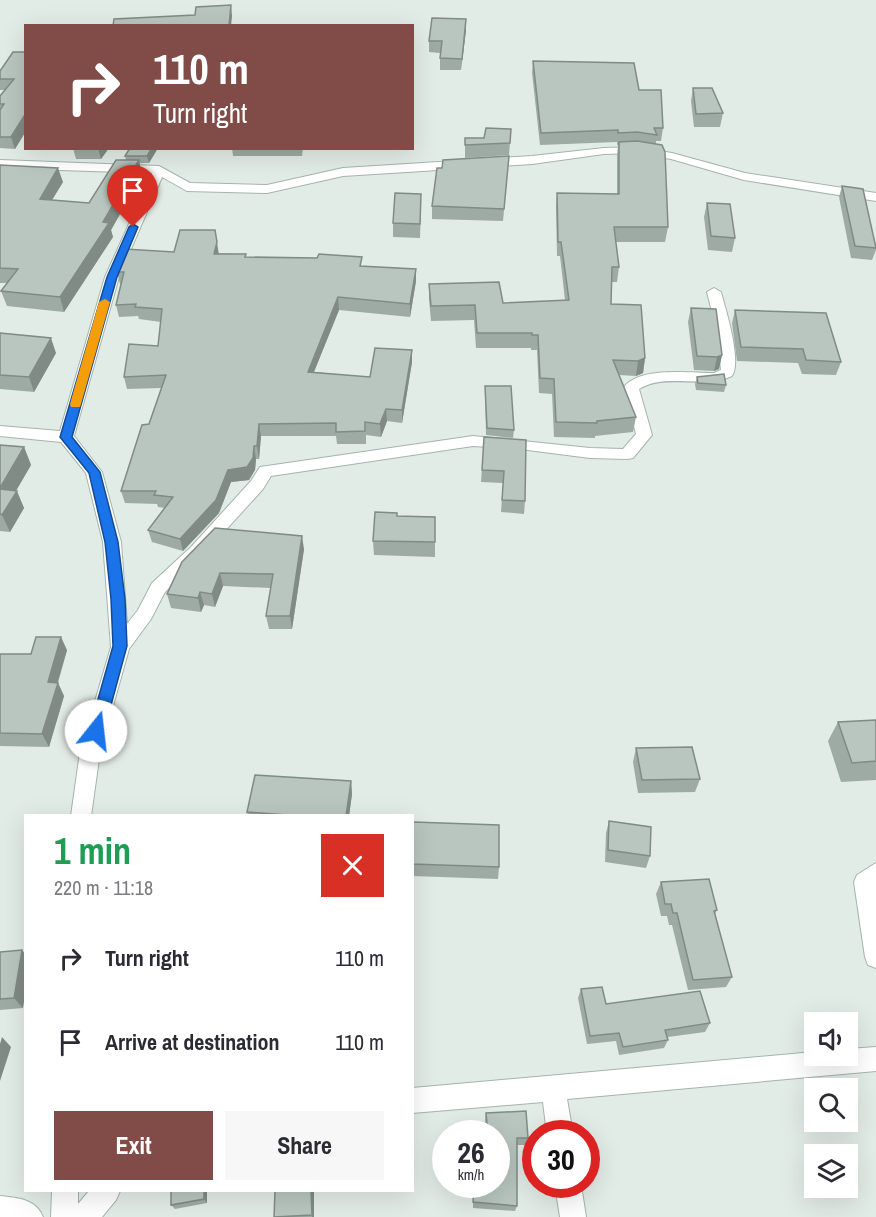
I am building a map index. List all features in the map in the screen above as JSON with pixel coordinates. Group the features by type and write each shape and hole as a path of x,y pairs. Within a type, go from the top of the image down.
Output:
{"street":[{"path":"0,164 159,170 187,187 267,189 343,172 532,160 604,151 635,150 672,156 744,176 876,197"},
{"path":"66,437 112,277 159,170"},
{"path":"120,646 145,614 158,588 197,551 250,494 266,471 473,441 520,444 590,453 627,454 644,435 631,387 637,382 649,378 716,378 727,373 724,332 714,292"},
{"path":"0,431 66,437 94,472 112,542 120,646 90,752 81,814"},
{"path":"876,873 865,882 876,957"},
{"path":"414,1101 876,1059"},
{"path":"553,1087 558,1120"},
{"path":"64,1217 65,1192"},
{"path":"84,1217 106,1192"},
{"path":"570,1198 573,1217"},
{"path":"0,1209 22,1212 30,1217"}],"building":[{"path":"231,5 229,24 113,24 114,19 195,15 196,7"},
{"path":"432,18 466,19 462,59 440,58 442,41 429,41"},
{"path":"13,52 24,52 24,116 11,137 0,137 0,110 4,104 0,104 0,96 14,79 0,79 0,71"},
{"path":"533,61 634,63 639,90 661,90 663,128 654,128 657,135 637,132 618,133 618,130 541,133"},
{"path":"693,88 712,88 723,113 696,114"},
{"path":"486,128 511,129 510,143 465,145 465,138 484,138"},
{"path":"637,141 662,145 665,152 668,227 614,227 619,267 612,267 611,304 641,305 645,358 638,361 613,360 636,417 597,421 597,423 556,422 554,379 540,378 538,335 532,335 532,333 477,333 475,305 431,306 429,284 499,282 503,303 569,300 561,242 558,242 557,193 619,194 619,142"},
{"path":"129,150 151,150 147,156 125,156"},
{"path":"509,156 504,209 432,206 437,168 442,168 443,160"},
{"path":"116,160 139,160 103,222 109,223 60,297 1,291 18,269 0,268 0,165 58,168 40,199 89,203"},
{"path":"842,186 863,189 876,248 855,246"},
{"path":"395,193 421,194 420,224 393,223"},
{"path":"707,203 730,204 735,238 711,236"},
{"path":"180,230 215,230 217,242 214,254 246,254 245,257 317,258 319,254 362,257 360,266 416,269 410,304 338,297 308,372 370,377 375,348 412,350 402,410 386,409 380,424 365,422 365,431 336,432 336,423 259,424 257,446 254,446 253,458 247,467 228,470 216,500 180,539 148,530 173,497 154,495 156,491 121,491 142,425 149,424 166,375 124,377 129,344 158,346 162,309 135,307 136,304 116,305 124,272 117,272 125,249 174,252"},
{"path":"691,308 716,309 722,355 697,356"},
{"path":"735,310 826,313 841,362 806,360 803,349 741,347"},
{"path":"0,333 51,338 29,377 0,375"},
{"path":"724,374 726,385 698,383 697,377"},
{"path":"485,386 511,386 514,430 487,428"},
{"path":"484,437 526,440 525,501 502,500 504,471 482,470"},
{"path":"0,445 24,447 0,488"},
{"path":"0,489 17,491 2,515 0,514"},
{"path":"375,512 397,513 397,516 435,517 435,542 373,541"},
{"path":"215,528 302,536 290,616 266,616 273,574 220,573 212,594 200,592 198,598 167,594 182,562"},
{"path":"36,637 61,637 48,682 58,683 42,734 0,733 0,654 31,654"},
{"path":"876,720 876,761 852,763 838,722"},
{"path":"692,747 700,779 642,780 636,748"},
{"path":"255,775 351,781 346,814 247,812"},
{"path":"609,821 651,827 650,856 608,850"},
{"path":"414,822 499,825 499,867 414,864"},
{"path":"709,879 717,910 714,911 732,977 693,980 677,913 673,913 671,904 665,904 661,882"},
{"path":"22,950 14,998 0,999 0,952"},
{"path":"602,987 606,1004 700,991 710,1023 665,1030 668,1040 623,1047 619,1033 590,1036 581,989"},
{"path":"526,1111 527,1120 522,1120 522,1138 517,1138 517,1206 473,1202 473,1198 510,1198 510,1120 487,1120 486,1113"},
{"path":"171,1192 204,1192 204,1199 171,1205"},
{"path":"275,1192 311,1192 312,1215 274,1217"}],"slow traffic":[{"path":"76,404 105,302"}],"route":[{"path":"96,731 120,646 118,599 112,542 94,472 66,437 112,277 133,227"}]}
